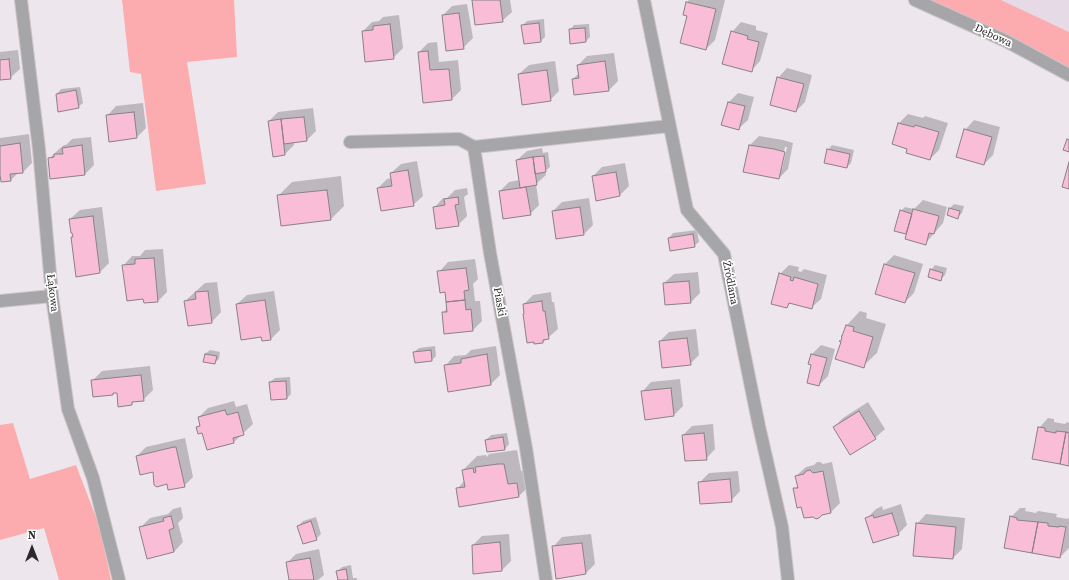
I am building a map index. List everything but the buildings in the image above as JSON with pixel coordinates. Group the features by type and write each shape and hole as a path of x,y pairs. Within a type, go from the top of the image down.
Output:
{"street":[{"name":"Łąkowa","path":"21,0 39,149 52,296 68,409 93,478 119,580"},
{"name":"Źródlana","path":"644,0 687,210 724,254 759,426 782,528 788,580"},
{"name":"Dębowa","path":"915,0 1006,42 1069,75"},
{"path":"350,142 459,139 474,147 669,126"},
{"name":"Piaski","path":"474,147 490,253 526,448 546,580"},
{"path":"0,300 8,301 52,296"}],"shaded area":[{"path":"122,0 234,0 237,57 187,62 206,184 156,191 141,74 130,72"},
{"path":"929,0 1001,0 1069,32 1069,69"},
{"path":"1001,0 1069,0 1069,32"},
{"path":"13,423 30,479 76,465 99,525 111,580 59,580 44,528 0,540 0,425"}]}
